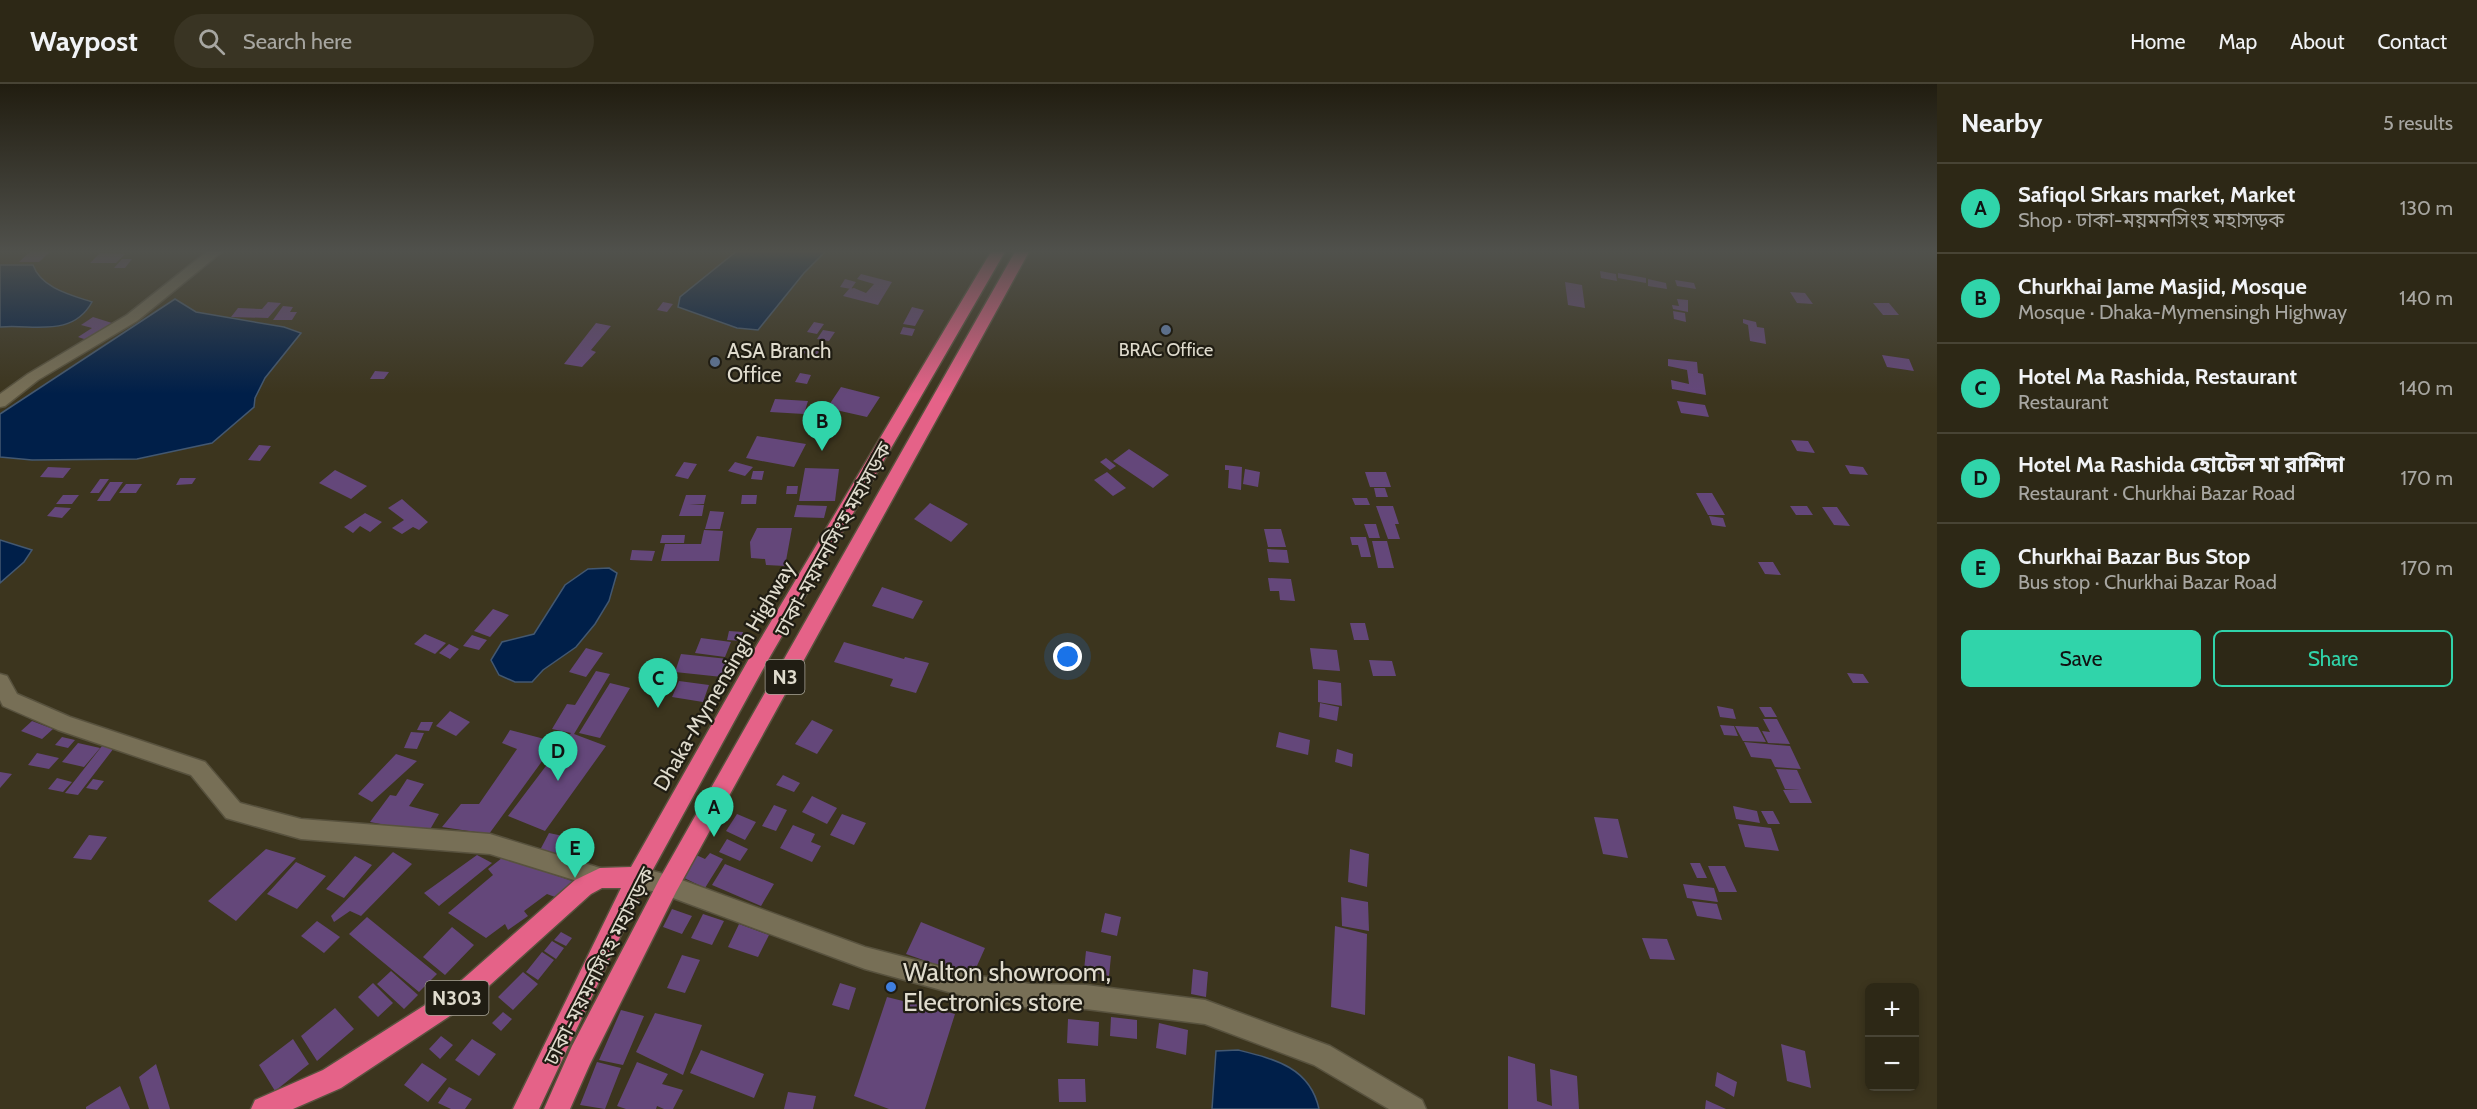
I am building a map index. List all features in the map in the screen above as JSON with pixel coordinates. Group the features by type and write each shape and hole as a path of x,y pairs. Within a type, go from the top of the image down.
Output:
{"highway":[{"name":"Dhaka-Mymensingh Highway","path":"636,877 760,655 971,298"},
{"name":"ঢাকা-ময়মনসিংহ মহাসড়ক","path":"557,1109 581,1055 668,885 996,298"},
{"path":"600,878 636,877"},
{"name":"ঢাকা-ময়মনসিংহ মহাসড়ক","path":"526,1109 636,877"},
{"name":"N303","path":"264,1109 332,1080 463,994 572,896 600,878"}],"street":[{"path":"0,402 33,377 132,318 157,298"},
{"path":"0,682 10,700 46,716 198,768 233,811 301,830 490,844 600,878"},
{"path":"636,877 668,885 684,893 866,958 974,987 1030,996 1086,997 1205,1012 1321,1055 1413,1109"}],"water":[{"path":"0,298 80,298 92,302 74,321 63,325 0,327"},
{"path":"680,298 784,298 758,330 737,328 678,307"},
{"path":"175,299 196,312 284,327 301,333 265,378 255,398 254,407 212,443 137,459 32,460 0,457 0,414"},
{"path":"0,540 32,550 24,562 0,583"},
{"path":"609,568 617,573 609,601 595,624 576,647 543,670 532,682 515,682 499,675 491,660 502,642 534,634 565,585 588,569"},
{"path":"1238,1050 1265,1057 1299,1074 1308,1083 1319,1109 1212,1109 1216,1051"}],"building":[{"path":"850,298 882,298 878,305"},
{"path":"1567,298 1584,298 1585,308 1568,305"},
{"path":"1794,298 1809,298 1813,304 1797,303"},
{"path":"1677,299 1688,300 1688,312 1673,309 1672,305 1679,306"},
{"path":"268,302 281,303 268,318 231,317 238,308 262,309"},
{"path":"663,302 673,304 667,312 657,310"},
{"path":"1873,303 1889,303 1899,315 1883,315"},
{"path":"283,306 293,307 290,312 297,312 292,320 273,320"},
{"path":"912,307 924,310 915,326 903,324"},
{"path":"1673,311 1685,313 1686,322 1674,319"},
{"path":"93,317 112,323 87,340 78,337 92,328 81,325"},
{"path":"1743,319 1756,322 1757,327 1764,328 1766,344 1750,341 1748,325 1743,323"},
{"path":"814,322 824,324 817,334 807,332"},
{"path":"596,323 611,326 591,350 596,352 582,367 564,364"},
{"path":"903,327 915,329 912,336 900,334"},
{"path":"823,330 835,332 829,341 817,339"},
{"path":"805,347 820,350 816,356 802,353"},
{"path":"1882,355 1909,359 1914,371 1887,367"},
{"path":"1668,359 1697,362 1698,373 1703,374 1706,395 1672,389 1671,380 1689,384 1687,370 1668,366"},
{"path":"375,371 389,372 384,379 370,379"},
{"path":"800,373 811,375 807,384 795,382"},
{"path":"841,387 880,397 867,417 827,408"},
{"path":"775,399 808,401 804,414 770,412"},
{"path":"1677,401 1705,405 1709,417 1681,413"},
{"path":"757,436 806,444 794,467 746,458"},
{"path":"1791,440 1808,441 1815,453 1797,451"},
{"path":"259,445 271,446 260,461 248,460"},
{"path":"1129,449 1169,475 1153,488 1113,461"},
{"path":"1106,458 1116,466 1110,470 1100,462"},
{"path":"684,462 697,464 688,479 675,476"},
{"path":"735,462 753,467 745,476 728,471"},
{"path":"1225,465 1242,467 1241,490 1228,488 1229,470 1225,470"},
{"path":"1845,465 1863,467 1868,475 1850,474"},
{"path":"48,467 71,468 63,478 40,477"},
{"path":"805,468 839,469 835,501 799,501"},
{"path":"1245,469 1260,472 1258,487 1243,484"},
{"path":"335,470 367,486 351,499 319,483"},
{"path":"753,471 764,471 762,480 751,479"},
{"path":"1107,472 1126,488 1113,496 1094,480"},
{"path":"1365,472 1386,472 1391,487 1370,487"},
{"path":"180,478 196,478 192,484 176,485"},
{"path":"100,479 109,479 99,493 90,493"},
{"path":"110,482 123,482 110,501 97,501"},
{"path":"126,484 142,484 136,493 119,493"},
{"path":"787,486 798,486 797,494 786,494"},
{"path":"1374,488 1385,488 1388,497 1376,497"},
{"path":"1696,493 1712,493 1725,515 1708,515"},
{"path":"63,495 79,495 72,504 56,504"},
{"path":"686,495 706,495 704,504 689,504 704,505 702,516 679,516"},
{"path":"742,495 757,495 756,504 741,504"},
{"path":"1352,498 1367,498 1370,505 1355,505"},
{"path":"402,499 428,522 419,530 413,527 402,534 392,528 404,520 388,508"},
{"path":"930,503 968,524 951,542 914,519"},
{"path":"797,505 827,506 824,518 794,517"},
{"path":"1376,506 1393,506 1399,524 1395,524 1400,539 1388,539"},
{"path":"1790,506 1807,506 1813,515 1796,515"},
{"path":"55,507 71,508 62,518 47,516"},
{"path":"1822,507 1837,507 1850,526 1834,525"},
{"path":"710,511 724,512 720,529 705,529"},
{"path":"365,513 382,522 370,532 360,526 353,533 344,527"},
{"path":"1709,516 1723,518 1726,527 1712,525"},
{"path":"1364,524 1376,524 1380,538 1369,538"},
{"path":"757,528 792,528 785,566 766,565 765,559 751,558 750,542"},
{"path":"1264,529 1281,529 1286,547 1268,547"},
{"path":"704,530 723,531 719,561 661,561 665,544 701,544"},
{"path":"662,535 685,535 684,543 660,543"},
{"path":"1350,537 1366,537 1371,557 1361,557 1358,545 1352,545"},
{"path":"1372,541 1387,541 1394,568 1378,568"},
{"path":"1267,549 1287,550 1289,563 1269,562"},
{"path":"632,550 655,551 652,561 630,560"},
{"path":"1758,562 1773,562 1781,575 1765,574"},
{"path":"1268,578 1291,579 1295,601 1280,600 1279,591 1270,591"},
{"path":"882,587 923,601 913,619 872,606"},
{"path":"493,609 509,615 490,637 474,631"},
{"path":"1350,623 1365,623 1369,640 1354,640"},
{"path":"729,631 743,632 741,641 727,640"},
{"path":"425,634 446,643 435,654 414,644"},
{"path":"472,635 487,640 479,650 463,646"},
{"path":"701,638 731,642 725,657 695,653"},
{"path":"844,642 904,659 905,657 929,663 916,693 890,686 893,679 834,662"},
{"path":"449,644 459,649 450,659 439,653"},
{"path":"586,648 603,653 586,677 569,672"},
{"path":"1310,648 1337,650 1340,671 1313,669"},
{"path":"681,654 728,659 722,677 675,672"},
{"path":"1369,660 1392,661 1396,676 1373,676"},
{"path":"596,671 610,674 574,734 606,746 545,831 508,816 571,733 552,729 567,704 575,705"},
{"path":"1847,673 1863,674 1869,683 1853,683"},
{"path":"1318,680 1341,683 1342,706 1318,702"},
{"path":"679,681 709,685 703,702 672,697"},
{"path":"610,683 630,688 600,738 579,733"},
{"path":"1320,703 1339,707 1337,721 1319,717"},
{"path":"1717,706 1733,709 1736,719 1720,717"},
{"path":"1759,707 1771,707 1777,717 1765,717"},
{"path":"450,711 470,722 456,736 436,726"},
{"path":"1763,719 1777,719 1790,744 1768,743 1762,731 1770,732"},
{"path":"812,720 833,730 817,754 795,744"},
{"path":"32,721 53,729 42,739 21,731"},
{"path":"421,722 433,722 429,731 417,730"},
{"path":"1720,725 1734,726 1738,736 1724,735"},
{"path":"1735,726 1758,727 1766,742 1743,741"},
{"path":"510,730 556,742 489,834 442,827 461,804 479,804 517,749 502,743"},
{"path":"411,732 424,733 417,749 404,748"},
{"path":"1279,732 1310,740 1308,755 1276,747"},
{"path":"62,737 75,740 68,748 55,745"},
{"path":"1744,742 1790,746 1801,769 1775,767 1771,759 1751,757"},
{"path":"78,743 100,748 84,767 62,762"},
{"path":"102,746 114,748 78,795 65,793"},
{"path":"1337,749 1353,754 1352,767 1335,762"},
{"path":"37,753 59,758 49,769 28,765"},
{"path":"396,754 417,761 372,802 358,794"},
{"path":"1776,769 1797,770 1812,803 1790,803 1783,790 1800,789 1785,789"},
{"path":"0,772 12,774 0,788"},
{"path":"783,775 800,783 794,792 776,785"},
{"path":"57,778 72,782 63,792 48,789"},
{"path":"93,779 104,781 97,790 86,788"},
{"path":"407,779 424,784 409,806 439,814 428,833 370,822 390,795 396,796"},
{"path":"812,796 837,808 827,824 802,812"},
{"path":"774,805 787,810 776,831 762,826"},
{"path":"1733,806 1757,811 1760,823 1736,819"},
{"path":"1761,811 1773,811 1780,824 1768,824"},
{"path":"737,814 756,822 745,840 726,831"},
{"path":"842,814 866,823 854,845 830,835"},
{"path":"1594,817 1618,819 1628,858 1603,854"},
{"path":"1738,824 1771,828 1779,851 1745,847"},
{"path":"793,825 815,834 811,842 821,846 812,862 780,848"},
{"path":"549,833 582,840 571,860 539,852"},
{"path":"89,835 107,837 91,860 73,858"},
{"path":"727,839 748,849 740,861 719,852"},
{"path":"266,849 296,858 236,921 208,901"},
{"path":"1350,849 1369,854 1367,887 1348,882"},
{"path":"393,852 412,864 361,916 350,911 334,922 331,916"},
{"path":"710,853 723,859 705,888 680,876 694,854 705,859"},
{"path":"507,854 512,860 575,882 555,897 547,894 524,911 528,916 508,930 505,924 486,938 448,913 493,875 488,869"},
{"path":"477,855 492,863 439,906 424,893"},
{"path":"355,856 372,865 344,898 326,889"},
{"path":"296,862 326,876 297,909 267,894"},
{"path":"1690,863 1700,863 1707,878 1697,878"},
{"path":"725,864 774,884 761,906 712,885"},
{"path":"1708,866 1725,866 1737,892 1719,892"},
{"path":"1683,884 1714,888 1718,902 1687,898"},
{"path":"1341,897 1368,902 1369,931 1342,926"},
{"path":"1692,901 1717,904 1722,920 1697,916"},
{"path":"672,909 692,916 682,934 663,927"},
{"path":"1105,913 1121,917 1117,936 1101,932"},
{"path":"703,914 724,921 712,945 691,938"},
{"path":"367,917 437,974 419,992 349,934"},
{"path":"317,921 340,937 324,953 301,936"},
{"path":"921,922 985,948 972,977 906,954"},
{"path":"739,924 769,935 758,957 728,947"},
{"path":"1335,926 1367,934 1365,1015 1331,1007"},
{"path":"452,927 474,945 445,975 423,957"},
{"path":"561,932 572,938 566,946 554,940"},
{"path":"1642,938 1667,939 1675,960 1650,959"},
{"path":"552,941 564,948 556,959 544,951"},
{"path":"1086,951 1111,956 1109,976 1084,970"},
{"path":"542,952 554,960 538,980 526,972"},
{"path":"682,955 700,960 685,993 667,988"},
{"path":"1193,969 1208,972 1206,997 1191,994"},
{"path":"391,971 418,995 404,1009 377,984"},
{"path":"523,972 538,984 513,1010 498,997"},
{"path":"373,983 393,1003 378,1017 358,997"},
{"path":"840,983 856,988 849,1010 832,1005"},
{"path":"887,997 955,1014 925,1109 889,1109 854,1096"},
{"path":"335,1008 354,1029 317,1061 301,1036"},
{"path":"621,1010 644,1016 623,1065 599,1060"},
{"path":"503,1012 512,1019 501,1031 492,1023"},
{"path":"655,1013 702,1025 683,1075 636,1052"},
{"path":"1111,1017 1137,1020 1137,1039 1110,1036"},
{"path":"1068,1019 1099,1022 1098,1046 1067,1043"},
{"path":"1159,1023 1188,1030 1186,1055 1156,1048"},
{"path":"441,1036 453,1045 440,1059 429,1049"},
{"path":"293,1039 309,1064 275,1091 259,1065"},
{"path":"472,1039 496,1054 479,1076 455,1060"},
{"path":"1781,1044 1805,1051 1811,1088 1787,1081"},
{"path":"701,1050 764,1074 754,1098 690,1073"},
{"path":"1508,1056 1535,1064 1537,1101 1552,1106 1550,1069 1577,1076 1579,1109 1508,1109"},
{"path":"597,1062 621,1068 605,1109 580,1105"},
{"path":"637,1062 668,1074 662,1084 683,1090 673,1109 657,1106 656,1109 626,1109 617,1106"},
{"path":"422,1063 447,1079 428,1102 404,1085"},
{"path":"156,1064 170,1109 149,1109 139,1077"},
{"path":"1717,1072 1737,1082 1734,1097 1715,1086"},
{"path":"1058,1079 1085,1079 1086,1102 1059,1102"},
{"path":"120,1086 130,1109 86,1109 86,1107"},
{"path":"449,1087 472,1099 465,1109 451,1109 438,1103"},
{"path":"788,1092 816,1096 813,1109 784,1109"},
{"path":"1706,1100 1726,1109 1705,1109"}],"place":[{"name":"BRAC Office","path":"1166,330"},
{"name":"ASA Branch Office","path":"715,362"},
{"name":"Churkhai Jame Masjid, Mosque","path":"822,451"},
{"name":"Hotel Ma Rashida, Restaurant","path":"658,708"},
{"name":"Hotel Ma Rashida হোটেল মা রাশিদা","path":"558,781"},
{"name":"Safiqol Srkars market, Market","path":"714,837"},
{"name":"Churkhai Bazar Bus Stop","path":"575,878"},
{"name":"Walton showroom, Electronics store","path":"891,987"}]}
